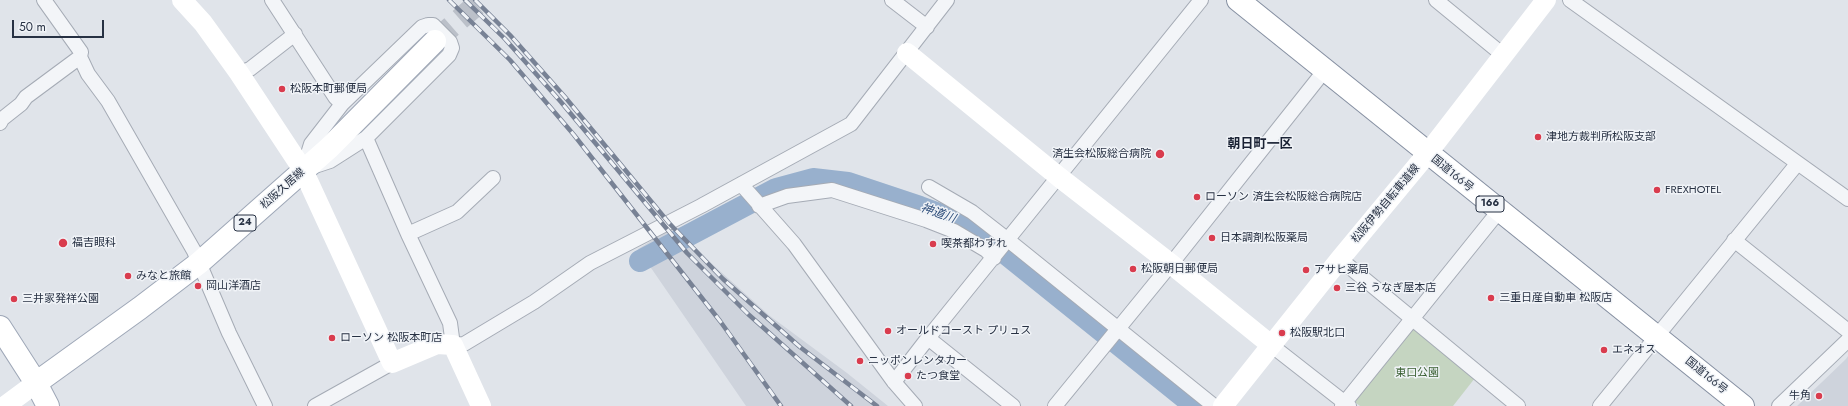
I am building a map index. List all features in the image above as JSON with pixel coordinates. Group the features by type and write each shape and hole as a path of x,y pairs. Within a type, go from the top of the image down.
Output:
{"main road":[{"name":"国道166号","path":"1238,0 1427,154 1743,406"},
{"name":"松阪久居線","path":"36,382 140,308 199,263 329,148 435,42"},
{"path":"0,327 36,382 48,406"}],"street":[{"path":"44,0 81,52 80,57 88,74 108,101 194,251 229,332 265,406"},
{"path":"182,0 203,23 239,73 304,170 392,363"},
{"path":"272,0 335,97 342,104"},
{"path":"892,0 927,27"},
{"path":"315,406 392,363 438,344 464,344 534,302 590,263 701,206 851,124 947,0"},
{"path":"894,382 1201,0"},
{"path":"1436,0 1504,55"},
{"name":"松阪伊勢自転車道線","path":"1223,406 1340,259 1427,154 1546,0"},
{"path":"1570,0 1797,164 1848,199"},
{"path":"433,25 450,42 452,48 449,55 366,138 330,161 304,170 311,144 342,104 422,27 433,25"},
{"path":"239,73 250,68 295,34"},
{"path":"907,53 1059,178 1171,264 1345,405 1499,211"},
{"path":"0,123 2,119 21,104 26,97 80,57"},
{"path":"1055,406 1171,264 1325,70"},
{"path":"366,138 408,234 450,323 453,345 481,406"},
{"path":"1600,406 1797,164"},
{"path":"408,234 457,212 493,178"},
{"path":"741,184 794,244 894,382 915,406"},
{"path":"929,187 972,212 1001,249 1117,330 1214,406"},
{"path":"759,206 787,196 832,190 954,230 986,250 1001,249"},
{"path":"1734,240 1848,331"},
{"path":"1340,259 1518,406"},
{"path":"928,338 1013,406"},
{"path":"1779,406 1848,340"},
{"path":"6,406 36,382"}],"shaded area":[{"path":"672,228 770,316 847,373 888,406 746,406 638,249"},
{"path":"1848,356 1848,406 1797,406 1846,359"}],"green space":[{"name":"東口公園","path":"1409,329 1418,329 1475,378 1453,406 1360,406 1356,403 1356,395"}],"waterway":[{"name":"神道川","path":"640,261 776,189 813,179 848,183 961,222 1006,254 1195,406"}],"tunnel":[{"path":"435,41 482,0"}],"railway":[{"path":"449,0 510,60 574,135 720,321 781,406"},
{"path":"465,0 505,39 561,102 687,253 748,314 851,406"},
{"path":"475,0 510,35 565,97 669,223 723,279 800,347 877,406"}],"place":[{"name":"松阪本町郵便局","path":"282,89"},
{"name":"津地方裁判所松阪支部","path":"1538,137"},
{"name":"済生会松阪総合病院","path":"1160,154"},
{"name":"FREXHOTEL","path":"1657,190"},
{"name":"ローソン 済生会松阪総合病院店","path":"1197,197"},
{"name":"日本調剤松阪薬局","path":"1212,238"},
{"name":"福吉眼科","path":"63,243"},
{"name":"喫茶都わすれ","path":"933,244"},
{"name":"松阪朝日郵便局","path":"1133,269"},
{"name":"アサヒ薬局","path":"1306,270"},
{"name":"みなと旅館","path":"128,276"},
{"name":"岡山洋酒店","path":"198,286"},
{"name":"三谷 うなぎ屋本店","path":"1337,288"},
{"name":"三重日産自動車 松阪店","path":"1491,298"},
{"name":"三井家発祥公園","path":"14,299"},
{"name":"オールドコースト プリュス","path":"888,331"},
{"name":"松阪駅北口","path":"1282,333"},
{"name":"ローソン 松阪本町店","path":"332,338"},
{"name":"エネオス","path":"1604,350"},
{"name":"ニッポンレンタカー","path":"860,361"},
{"name":"たつ食堂","path":"908,376"},
{"name":"牛角","path":"1819,396"}],"district":[{"name":"朝日町一区","path":"1260,145"}]}
